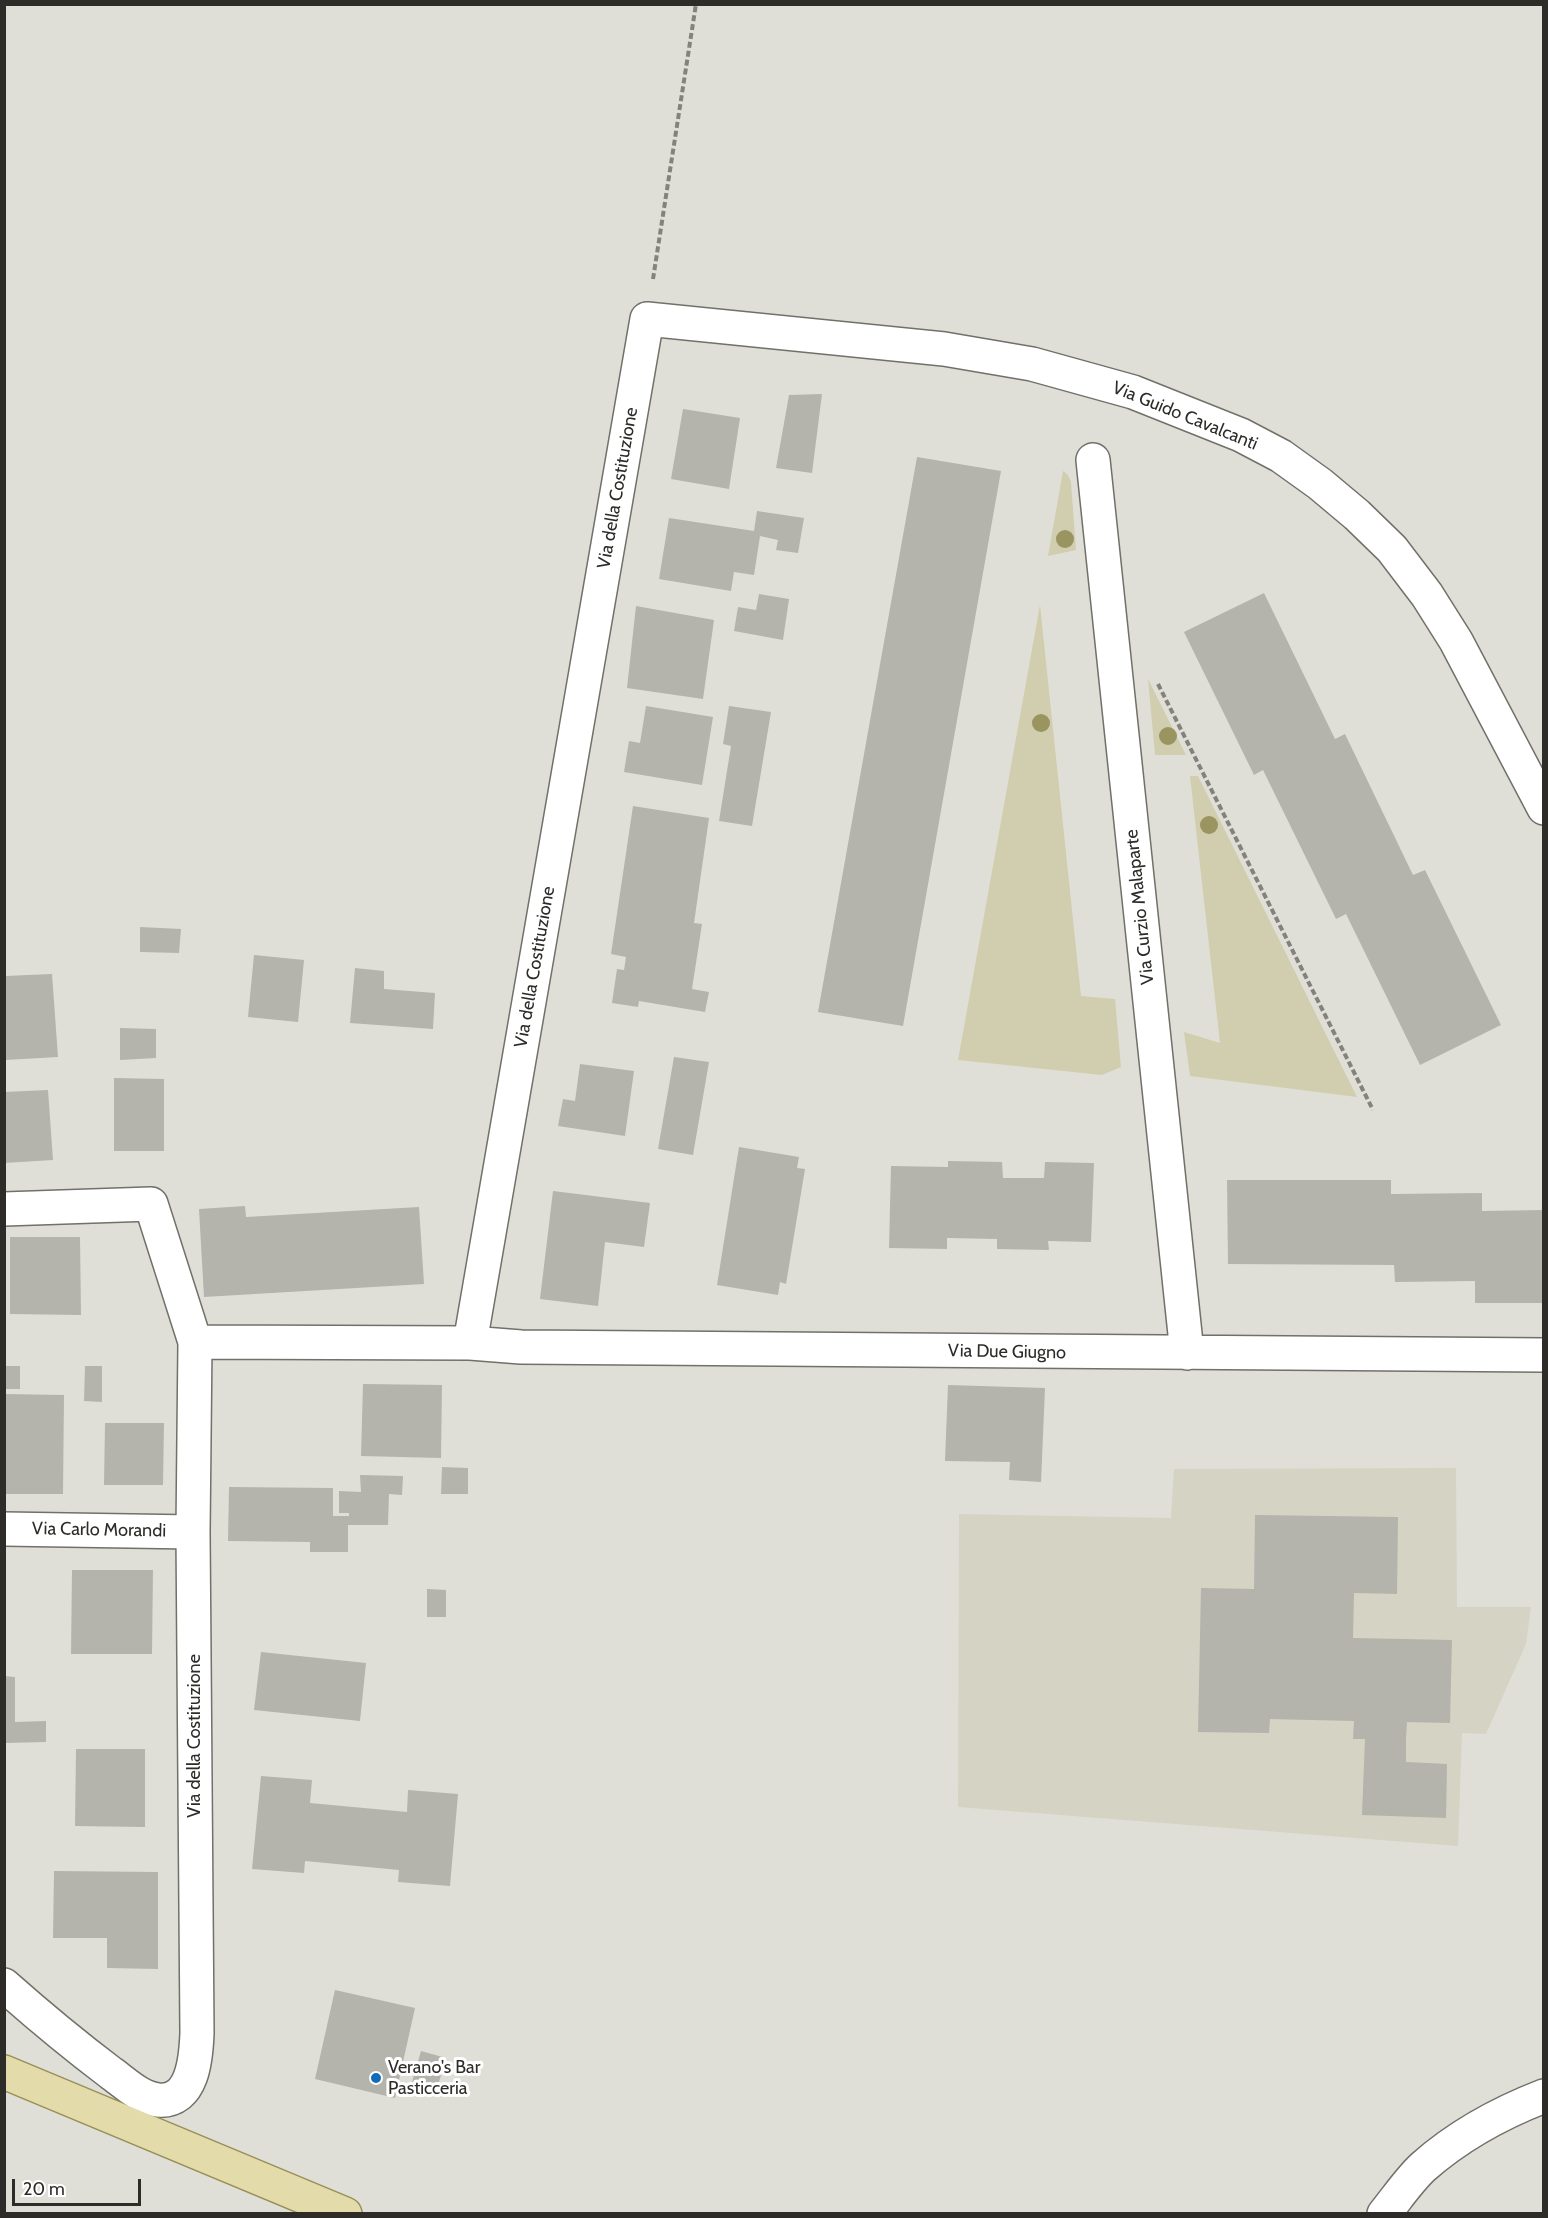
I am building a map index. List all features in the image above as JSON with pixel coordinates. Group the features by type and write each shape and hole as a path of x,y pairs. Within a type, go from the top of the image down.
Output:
{"main road":[{"path":"4,2072 345,2214"}],"street":[{"name":"Via Guido Cavalcanti","path":"647,319 944,349 1032,364 1133,392 1241,435 1281,456 1357,515 1392,549 1427,595 1456,641 1544,808"},
{"name":"Via della Costituzione","path":"470,1343 647,319"},
{"name":"Via Curzio Malaparte","path":"1093,460 1187,1353"},
{"name":"Via della Costituzione","path":"4,1209 151,1204 195,1342 193,1532 196,2060 191,2077 181,2092 173,2097 159,2100 148,2098 69,2042 4,1985"},
{"path":"195,1342 470,1343"},
{"name":"Via Due Giugno","path":"470,1343 521,1347 1544,1355"},
{"name":"Via Carlo Morandi","path":"4,1529 193,1532"},
{"path":"1384,2214 1422,2168 1454,2143 1495,2118 1544,2096"}],"path":[{"path":"647,319 696,4"},
{"path":"1152,674 1373,1110"}],"shaded area":[{"path":"1063,471 1071,482 1076,550 1048,556"},
{"path":"1040,605 1081,996 1115,999 1121,1067 1102,1075 958,1060"},
{"path":"1148,679 1186,755 1155,755"},
{"path":"1190,776 1198,776 1357,1097 1190,1076 1184,1032 1220,1043"},
{"path":"1456,1468 1457,1607 1531,1607 1526,1644 1486,1734 1462,1733 1458,1846 958,1807 959,1514 1171,1518 1174,1469"}],"building":[{"path":"822,394 812,473 776,468 789,395"},
{"path":"683,409 740,418 729,489 671,479"},
{"path":"917,457 1001,471 903,1026 818,1012"},
{"path":"757,511 804,518 798,553 776,550 778,540 760,536 754,575 734,572 731,591 659,579 669,518 754,531"},
{"path":"1264,593 1335,739 1345,734 1413,875 1425,870 1501,1025 1420,1065 1346,914 1336,919 1263,770 1254,775 1184,632"},
{"path":"759,594 789,599 783,640 734,631 738,607 756,610"},
{"path":"636,606 714,620 703,699 627,688"},
{"path":"646,706 713,717 702,785 624,772 629,741 640,743"},
{"path":"729,706 771,712 752,826 719,821 731,746 723,744"},
{"path":"633,806 709,818 694,923 702,924 692,989 709,992 705,1012 639,1001 638,1007 612,1003 617,969 624,970 626,957 611,954"},
{"path":"140,927 181,929 179,953 140,952"},
{"path":"254,955 304,960 298,1022 248,1017"},
{"path":"355,968 384,971 384,989 435,993 433,1029 350,1023"},
{"path":"52,974 58,1057 5,1060 5,976"},
{"path":"120,1028 156,1029 156,1058 120,1060"},
{"path":"674,1057 709,1062 693,1155 658,1149"},
{"path":"580,1064 634,1071 625,1136 558,1126 563,1099 575,1101"},
{"path":"114,1078 164,1079 164,1151 114,1151"},
{"path":"48,1090 53,1160 4,1163 4,1092"},
{"path":"739,1147 799,1157 797,1168 805,1169 786,1284 780,1282 778,1295 717,1285"},
{"path":"948,1161 1002,1162 1003,1178 1044,1178 1045,1162 1094,1163 1091,1242 1048,1241 1049,1250 997,1249 997,1239 947,1238 947,1249 889,1248 891,1166 948,1167"},
{"path":"1227,1180 1391,1180 1391,1194 1482,1193 1482,1211 1544,1210 1544,1303 1475,1303 1475,1281 1395,1282 1394,1265 1228,1264"},
{"path":"553,1191 650,1203 644,1247 605,1242 598,1306 540,1299"},
{"path":"245,1206 246,1217 419,1207 424,1284 204,1297 199,1209"},
{"path":"10,1237 80,1237 81,1315 10,1314"},
{"path":"4,1366 20,1366 20,1389 4,1389"},
{"path":"85,1366 102,1366 102,1402 84,1401"},
{"path":"363,1384 442,1385 441,1458 361,1456"},
{"path":"948,1385 1045,1388 1041,1482 1009,1480 1010,1462 945,1461"},
{"path":"4,1394 64,1395 63,1494 4,1494"},
{"path":"105,1423 164,1423 163,1485 104,1485"},
{"path":"442,1467 468,1468 468,1494 441,1494"},
{"path":"360,1475 403,1476 402,1495 389,1494 388,1525 348,1525 348,1552 310,1552 310,1542 228,1541 229,1487 333,1488 333,1516 349,1516 349,1513 339,1513 339,1491 361,1492"},
{"path":"1255,1515 1398,1517 1397,1594 1354,1593 1353,1638 1452,1640 1450,1723 1407,1722 1406,1738 1406,1762 1447,1764 1446,1818 1362,1815 1365,1739 1353,1739 1354,1721 1270,1719 1269,1733 1198,1732 1201,1588 1254,1589"},
{"path":"72,1570 153,1570 152,1654 71,1654"},
{"path":"427,1589 446,1590 446,1617 427,1617"},
{"path":"261,1652 366,1663 360,1721 254,1710"},
{"path":"4,1676 15,1677 15,1722 46,1721 46,1742 4,1743"},
{"path":"76,1749 145,1749 145,1827 75,1826"},
{"path":"261,1776 312,1780 310,1803 407,1812 408,1790 458,1794 450,1886 398,1882 399,1870 305,1861 304,1873 252,1869"},
{"path":"54,1871 158,1872 158,1969 107,1968 107,1938 53,1938"},
{"path":"335,1990 415,2008 395,2098 315,2079"},
{"path":"421,2051 446,2058 437,2089 412,2082"}],"place":[{"name":"Verano's Bar Pasticceria","path":"376,2078"}]}
